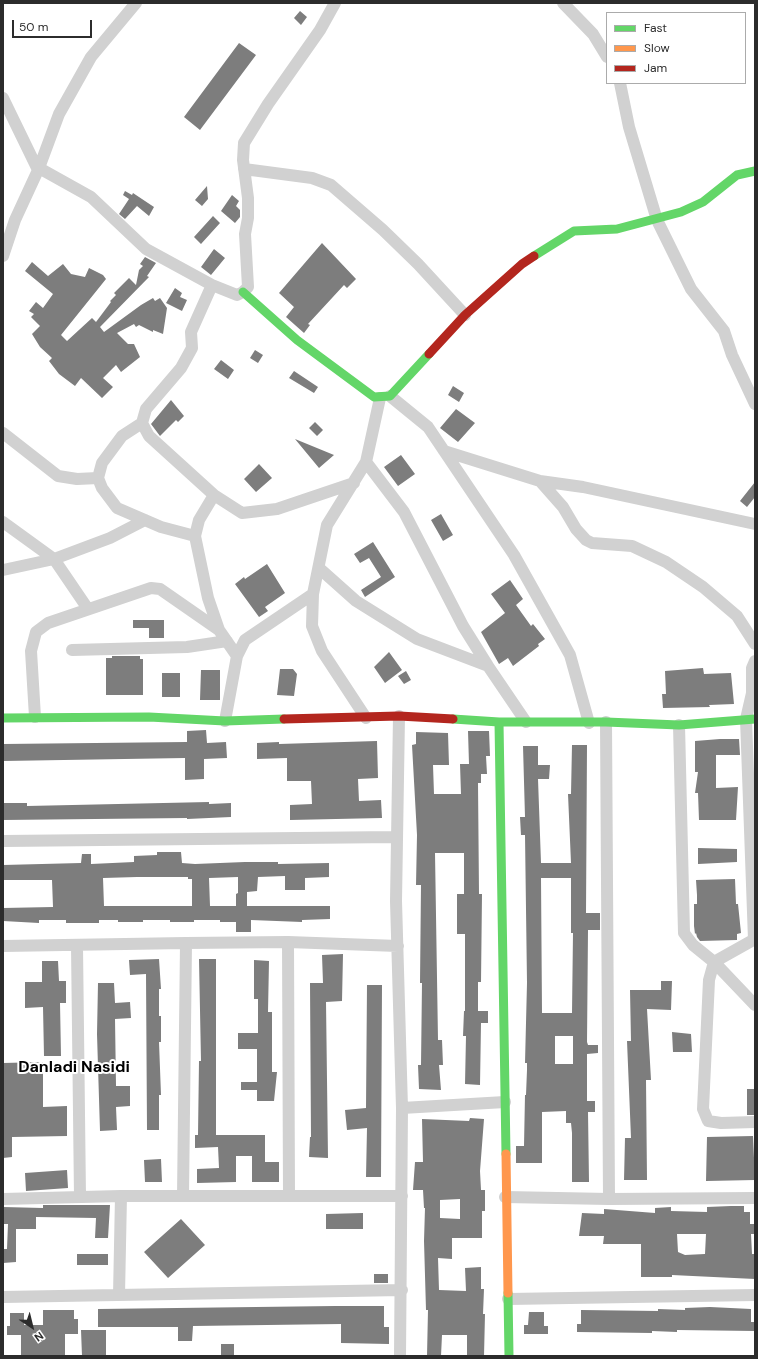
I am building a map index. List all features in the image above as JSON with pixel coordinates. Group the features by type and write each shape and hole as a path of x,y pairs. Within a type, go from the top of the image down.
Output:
{"street":[{"path":"3,256 15,220 38,168 59,114 91,57 136,3"},
{"path":"3,98 38,168 91,197 146,249 212,286 237,295 248,287 245,234 248,218 248,198 244,169 244,143 268,104 320,30 335,3"},
{"path":"563,3 593,34 606,56"},
{"path":"620,84 629,127 657,220 691,289 724,331 732,355 755,404"},
{"path":"244,169 312,178 331,185 384,230 465,315"},
{"path":"366,718 322,651 312,626 313,594 327,525 366,462 385,397 465,315 522,264 557,240 574,231 595,229 617,230 657,220 681,212 703,202 737,175 755,171"},
{"path":"195,536 161,527 117,508 102,488 98,478 106,455 122,436 142,422 146,409 181,368 192,348 191,332 212,286"},
{"path":"243,292 297,340 374,397 385,397 428,427 514,555 570,655 589,723"},
{"path":"142,422 149,436 214,495 242,513 277,509 354,483"},
{"path":"3,433 58,476 77,479 98,478"},
{"path":"444,450 540,480 583,487 755,524"},
{"path":"366,462 404,512 463,626 526,722"},
{"path":"540,480 563,507 576,529 586,540 592,543 632,546 666,562 703,587 737,616 755,644"},
{"path":"214,495 199,520 195,536 208,598 219,630 237,656"},
{"path":"3,570 54,559 110,538 145,520"},
{"path":"3,522 54,559 88,609"},
{"path":"319,568 356,601 417,639 488,666"},
{"path":"35,717 32,652 36,632 48,623 151,588 160,589 219,630"},
{"path":"225,721 237,656 246,640 313,594"},
{"path":"72,650 187,647 227,641"},
{"path":"755,660 752,668 751,719 755,939 714,962 709,980 703,1108 708,1121 721,1123 755,1122"},
{"path":"399,716 396,837 402,1108 402,1290 400,1356"},
{"path":"3,718 149,717 225,721 399,716 499,722 606,722 679,725 751,719"},
{"path":"499,722 505,1197 509,1356"},
{"path":"606,722 609,1199"},
{"path":"679,725 684,933 693,944 714,962 754,1004"},
{"path":"3,841 396,837"},
{"path":"3,946 288,942 398,946"},
{"path":"288,942 289,1196"},
{"path":"183,1196 186,943"},
{"path":"77,946 80,1197"},
{"path":"402,1108 505,1102"},
{"path":"3,1199 121,1196 402,1196"},
{"path":"119,1295 121,1196"},
{"path":"505,1197 609,1199 755,1198"},
{"path":"3,1297 402,1290"},
{"path":"508,1299 755,1295"}],"building":[{"path":"300,11 307,17 301,25 294,18"},
{"path":"239,43 256,55 200,130 184,117"},
{"path":"207,186 208,199 202,206 195,200"},
{"path":"125,191 132,195 133,193 154,207 149,216 137,206 125,219 119,214 129,199 123,195"},
{"path":"232,195 239,201 236,206 240,210 240,217 235,223 221,211"},
{"path":"213,216 220,223 201,244 194,237"},
{"path":"322,243 356,279 347,288 344,285 308,324 310,325 304,333 286,317 294,307 279,293"},
{"path":"214,249 225,258 211,275 201,267"},
{"path":"145,257 156,263 147,276 149,277 100,327 104,332 141,305 153,298 155,301 160,298 167,308 163,334 153,330 153,332 139,325 136,327 134,324 117,333 128,344 134,344 140,357 121,372 116,365 103,378 113,387 102,398 81,378 75,386 59,374 49,361 52,358 40,347 32,334 40,326 31,317 34,314 29,311 36,302 43,308 53,294 25,271 32,262 48,276 63,264 71,274 85,277 89,268 103,275 106,279 61,335 67,341 92,318 96,322 111,302 110,301 116,295 114,293 129,278 136,285 139,270 143,266 140,264"},
{"path":"175,288 182,293 180,297 187,300 182,311 166,303"},
{"path":"255,350 263,355 258,363 250,358"},
{"path":"221,360 234,370 228,379 214,369"},
{"path":"294,371 318,387 314,393 289,378"},
{"path":"453,386 464,393 459,402 448,395"},
{"path":"171,400 184,416 178,422 176,420 160,436 151,424"},
{"path":"456,409 475,423 458,442 440,428"},
{"path":"315,422 323,430 317,436 309,428"},
{"path":"295,439 334,455 319,468"},
{"path":"401,455 415,474 398,486 384,467"},
{"path":"259,464 272,478 256,492 244,479"},
{"path":"755,482 755,497 747,507 740,501"},
{"path":"441,514 453,535 443,541 431,520"},
{"path":"373,542 395,577 365,597 361,590 381,577 369,558 360,563 354,554"},
{"path":"267,564 285,593 265,607 268,611 259,617 235,584"},
{"path":"510,580 523,599 516,605 531,626 533,624 545,639 538,644 539,646 513,666 508,658 499,664 481,632 505,613 491,594"},
{"path":"133,620 164,620 164,638 149,638 149,628 133,628"},
{"path":"389,652 402,670 385,683 374,667"},
{"path":"112,656 140,656 140,659 143,659 143,695 106,695 106,658 112,658"},
{"path":"703,668 704,674 731,673 734,704 709,705 710,707 663,708 662,694 666,694 665,671"},
{"path":"280,669 293,669 297,674 294,696 277,695"},
{"path":"201,670 220,670 220,700 200,700"},
{"path":"406,671 411,680 404,684 398,676"},
{"path":"162,673 180,673 180,697 162,697"},
{"path":"206,730 207,743 226,742 227,758 204,759 204,779 185,780 185,758 3,761 3,744 187,742 187,731"},
{"path":"468,731 489,731 490,756 486,756 487,774 481,774 481,783 478,783 479,894 482,894 481,982 478,982 478,1011 488,1011 488,1023 481,1023 480,1085 465,1084 466,1036 463,1036 465,1011 465,934 457,934 457,894 464,894 464,853 435,853 438,1040 442,1040 443,1065 439,1065 441,1090 419,1089 418,1065 421,1065 422,983 420,983 421,885 416,885 417,835 412,745 416,744 416,732 448,733 449,765 433,765 434,794 461,794 460,764 469,764"},
{"path":"739,739 740,755 716,755 716,788 738,787 736,820 699,820 698,793 695,793 698,772 695,772 695,741"},
{"path":"377,741 378,778 358,779 359,801 381,800 382,818 290,820 290,805 312,804 311,781 287,781 287,758 257,759 257,743 279,742 279,744"},
{"path":"572,745 587,745 586,913 600,913 600,930 588,930 587,1042 588,1045 598,1045 598,1053 587,1054 587,1101 595,1101 595,1112 588,1112 589,1182 572,1182 572,1133 571,1123 566,1123 566,1111 542,1112 542,1163 516,1163 516,1146 524,1146 527,1070 527,1063 525,1063 527,983 525,835 521,835 520,817 525,817 523,746 538,746 538,765 550,765 549,779 538,779 541,863 571,863 568,794 571,794","holes":["541,878 571,878 571,933 573,933 572,1013 542,1013","555,1036 573,1036 573,1064 555,1064"]},
{"path":"209,802 209,804 231,803 231,817 187,819 3,820 3,803 27,803 27,806"},
{"path":"698,848 737,849 737,862 698,864"},
{"path":"157,852 181,852 182,863 195,864 245,862 278,862 278,864 329,863 329,877 305,878 305,890 285,890 285,876 258,877 257,891 247,892 247,906 330,906 330,919 302,920 302,922 251,920 251,932 236,932 236,922 220,922 220,920 170,922 170,920 143,920 143,922 118,922 118,920 99,920 99,923 66,923 66,920 39,920 39,923 3,921 3,908 53,907 52,880 3,880 3,865 81,863 82,854 91,854 91,864 134,862 134,856 157,855","holes":["188,877 188,879 192,879 192,906 104,906 103,878","238,877 236,906 210,906 209,878"]},
{"path":"735,879 736,904 738,904 741,933 737,934 737,940 700,941 696,933 695,934 694,926 694,904 697,904 696,880"},
{"path":"343,954 342,1001 326,1002 328,1158 309,1157 311,1137 310,983 323,983 322,955"},
{"path":"159,959 161,989 159,989 159,1016 161,1016 161,1042 159,1042 161,1095 159,1095 159,1130 147,1130 146,974 130,975 129,960"},
{"path":"199,959 216,959 216,1135 265,1135 265,1162 279,1162 279,1182 252,1182 252,1156 236,1156 236,1182 197,1183 197,1169 219,1168 218,1147 195,1148 195,1135 198,1135 199,1061 201,1061"},
{"path":"254,960 269,961 268,1012 272,1012 272,1072 277,1072 274,1101 257,1101 257,1090 241,1090 241,1082 257,1082 257,1049 238,1049 238,1033 258,1033 258,999 254,999"},
{"path":"42,961 58,961 59,981 66,981 66,1003 60,1003 61,1056 44,1056 43,1007 25,1008 25,982 42,982"},
{"path":"661,981 672,981 671,1010 647,1009 651,1080 646,1080 647,1180 624,1180 625,1138 631,1138 627,1041 631,1041 630,990 661,990"},
{"path":"98,983 114,983 115,1003 130,1002 131,1018 115,1019 116,1086 130,1086 130,1106 116,1107 117,1130 100,1131 97,1034"},
{"path":"367,985 382,985 381,1177 366,1177 367,1128 347,1130 345,1110 366,1108"},
{"path":"672,1032 691,1034 692,1052 673,1052"},
{"path":"43,1062 43,1107 67,1106 67,1136 12,1137 12,1157 3,1158 3,1063"},
{"path":"747,1089 755,1089 755,1115 747,1115"},
{"path":"470,1118 484,1119 480,1171 481,1190 485,1190 485,1211 482,1211 482,1238 452,1238 452,1259 438,1258 439,1290 466,1291 465,1268 481,1267 481,1289 484,1289 483,1314 485,1314 484,1356 467,1356 467,1335 442,1335 441,1356 427,1356 428,1310 426,1310 424,1241 425,1208 423,1190 413,1190 415,1162 423,1162 422,1119 469,1121","holes":["460,1199 460,1219 440,1218 440,1200"]},
{"path":"753,1136 755,1180 706,1181 707,1137"},
{"path":"161,1159 162,1182 145,1182 144,1160"},
{"path":"67,1170 68,1188 26,1191 25,1173"},
{"path":"43,1205 110,1205 108,1238 95,1238 96,1218 36,1217 36,1229 16,1229 16,1262 3,1263 3,1249 7,1249 8,1224 3,1224 3,1207 43,1208"},
{"path":"744,1206 744,1212 750,1212 750,1224 755,1224 755,1234 751,1234 752,1254 755,1254 755,1279 672,1275 672,1277 641,1277 641,1244 603,1244 604,1236 579,1236 582,1213 604,1214 604,1209 655,1213 655,1208 671,1207 671,1211 707,1212 707,1207","holes":["677,1234 706,1234 705,1254 685,1255 678,1252"]},
{"path":"363,1213 363,1229 326,1229 326,1214"},
{"path":"181,1219 205,1245 168,1278 144,1252"},
{"path":"77,1254 108,1254 108,1265 77,1265"},
{"path":"374,1274 388,1274 388,1283 374,1283"},
{"path":"384,1306 384,1327 389,1327 389,1344 341,1343 341,1324 193,1326 192,1341 178,1341 178,1327 98,1327 98,1309"},
{"path":"710,1307 751,1309 751,1322 755,1322 755,1331 677,1330 677,1332 652,1331 652,1333 577,1332 577,1324 581,1324 581,1310 658,1311 658,1309 685,1310 685,1308"},
{"path":"43,1310 74,1310 74,1319 78,1319 78,1334 65,1334 65,1356 21,1356 21,1335 7,1335 7,1326 10,1326 10,1313 24,1313 24,1325 43,1325"},
{"path":"529,1312 544,1312 544,1326 548,1326 548,1334 524,1334 524,1325 528,1325"},
{"path":"81,1330 106,1330 106,1356 82,1356"},
{"path":"221,1344 234,1344 234,1356 221,1356"}],"traffic: fast":[{"path":"534,256 574,231 617,229 681,212 703,202 737,175 755,171"},
{"path":"243,292 297,340 374,397 390,396 429,354"},
{"path":"3,718 149,717 225,721 284,719"},
{"path":"453,719 499,722 606,722 679,725 755,719"},
{"path":"499,722 506,1154"},
{"path":"508,1293 509,1356"}],"traffic: slow":[{"path":"506,1154 508,1293"}],"traffic: jam":[{"path":"429,354 465,315 522,264 534,256"},
{"path":"284,719 399,716 453,719"}],"district":[{"name":"Danladi Nasidi","path":"74,1068"}]}
